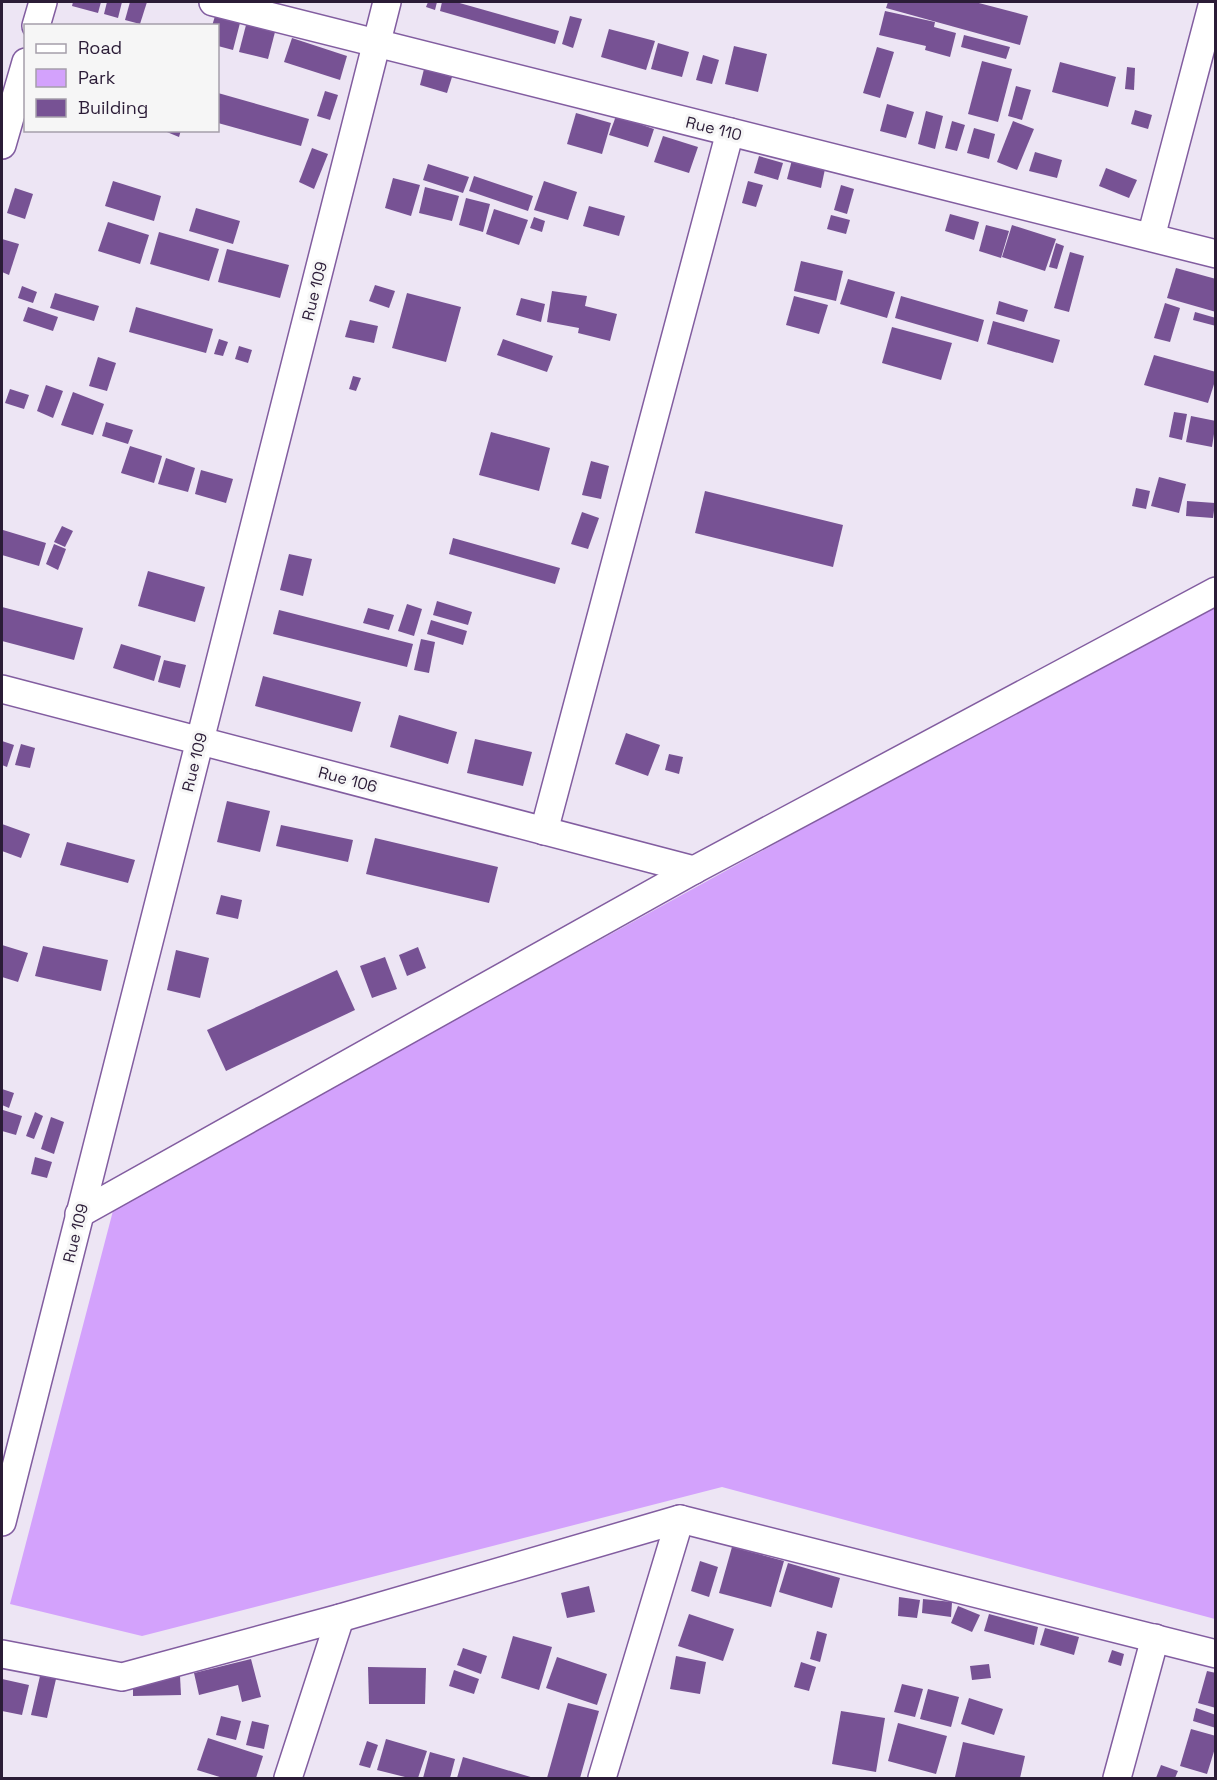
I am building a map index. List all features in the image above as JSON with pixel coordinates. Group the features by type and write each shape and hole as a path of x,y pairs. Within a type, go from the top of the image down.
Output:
{"street":[{"path":"37,24 43,2"},
{"name":"Rue 110","path":"213,2 1215,254"},
{"name":"Rue 109","path":"2,1522 387,2"},
{"path":"1150,237 1213,2"},
{"path":"2,145 24,69"},
{"path":"544,831 730,132"},
{"path":"79,1214 694,870 1215,591"},
{"name":"Rue 106","path":"2,689 694,870"},
{"path":"602,1779 680,1520"},
{"path":"2,1654 122,1677 340,1618 680,1520 1215,1654"},
{"path":"288,1779 340,1618"},
{"path":"1117,1779 1155,1638"}],"green space":[{"path":"1215,608 1215,1619 722,1487 142,1636 10,1604 114,1207 1124,652"}],"building":[{"path":"73,2 101,2 98,13 72,6"},
{"path":"107,2 122,2 118,18 104,14"},
{"path":"130,2 147,2 140,24 125,20"},
{"path":"428,2 437,2 435,10 426,7"},
{"path":"442,2 456,2 559,31 555,44 440,11"},
{"path":"888,2 975,2 1028,16 1020,45 886,8"},
{"path":"885,11 935,22 934,27 956,33 950,57 925,50 926,46 879,35"},
{"path":"215,16 240,23 233,50 219,46 219,24 213,24"},
{"path":"570,16 582,19 573,48 562,44"},
{"path":"246,25 275,32 268,59 239,52"},
{"path":"609,29 655,41 646,70 601,57"},
{"path":"964,35 1010,47 1006,59 961,47"},
{"path":"292,38 347,56 340,80 284,62"},
{"path":"658,43 689,52 682,77 651,69"},
{"path":"734,46 767,54 758,92 725,84"},
{"path":"877,47 894,52 880,98 863,93"},
{"path":"703,55 719,60 712,84 696,80"},
{"path":"982,61 1012,69 998,122 968,114"},
{"path":"1060,62 1116,77 1108,107 1052,92"},
{"path":"1127,67 1135,68 1134,90 1125,89"},
{"path":"424,69 452,77 447,93 420,85"},
{"path":"1016,86 1031,90 1022,120 1008,116"},
{"path":"325,91 338,95 330,120 317,116"},
{"path":"219,93 309,119 301,146 219,123"},
{"path":"887,104 914,112 906,138 880,131"},
{"path":"1135,110 1152,115 1148,129 1131,124"},
{"path":"926,111 943,116 935,149 918,144"},
{"path":"576,113 611,123 602,154 567,144"},
{"path":"616,116 654,129 648,147 609,135"},
{"path":"952,121 965,125 957,151 945,148"},
{"path":"1013,121 1034,129 1017,170 997,162"},
{"path":"974,128 995,134 989,159 967,153"},
{"path":"167,132 180,132 179,137"},
{"path":"663,136 698,147 689,173 654,162"},
{"path":"312,148 328,154 314,189 299,182"},
{"path":"1035,152 1062,160 1057,178 1029,171"},
{"path":"759,156 783,163 778,180 754,173"},
{"path":"792,160 825,169 821,188 787,179"},
{"path":"428,164 469,177 463,193 423,180"},
{"path":"1106,168 1137,180 1129,198 1099,186"},
{"path":"474,176 533,196 528,211 469,191"},
{"path":"393,178 420,185 411,216 385,208"},
{"path":"113,181 161,196 154,221 105,206"},
{"path":"544,181 577,192 568,220 534,210"},
{"path":"748,181 763,185 756,207 742,203"},
{"path":"841,185 854,189 847,214 834,210"},
{"path":"425,187 459,196 452,221 419,213"},
{"path":"15,188 33,194 25,219 7,213"},
{"path":"466,198 490,204 483,232 459,225"},
{"path":"589,206 625,216 619,236 583,226"},
{"path":"196,208 240,221 233,244 189,231"},
{"path":"494,209 528,220 519,245 486,234"},
{"path":"950,214 979,222 974,240 945,231"},
{"path":"831,215 850,220 846,234 827,229"},
{"path":"534,217 545,221 542,232 530,228"},
{"path":"108,222 149,235 140,264 98,251"},
{"path":"986,225 1009,231 1001,258 979,251"},
{"path":"1012,225 1056,239 1045,271 1002,257"},
{"path":"159,232 219,249 209,281 150,264"},
{"path":"2,239 19,244 9,275 2,272"},
{"path":"1056,243 1064,246 1057,269 1049,267"},
{"path":"227,249 289,265 280,298 218,282"},
{"path":"1070,252 1084,256 1069,312 1054,308"},
{"path":"801,261 843,271 836,301 794,291"},
{"path":"1176,268 1216,279 1216,312 1167,298"},
{"path":"848,279 895,292 887,318 840,304"},
{"path":"375,285 395,291 389,308 369,301"},
{"path":"22,286 37,292 33,303 18,298"},
{"path":"552,291 587,296 585,306 617,314 610,341 578,333 579,328 547,322"},
{"path":"55,293 99,306 94,321 50,308"},
{"path":"407,293 461,307 446,362 392,348"},
{"path":"794,296 828,305 819,334 786,325"},
{"path":"901,296 984,320 978,342 895,318"},
{"path":"521,298 545,304 541,322 516,315"},
{"path":"999,301 1028,310 1024,322 996,314"},
{"path":"1165,303 1180,308 1170,342 1154,338"},
{"path":"28,307 58,317 53,331 23,321"},
{"path":"136,307 213,329 206,353 129,332"},
{"path":"1195,312 1216,318 1216,326 1193,320"},
{"path":"350,320 378,326 374,343 345,337"},
{"path":"993,321 1060,340 1053,363 987,344"},
{"path":"892,327 952,343 941,380 882,363"},
{"path":"219,339 228,342 223,356 214,354"},
{"path":"503,339 553,356 547,372 497,355"},
{"path":"239,346 252,350 248,363 235,359"},
{"path":"1154,355 1216,372 1208,403 1144,385"},
{"path":"98,357 116,363 107,391 89,386"},
{"path":"353,376 361,378 356,391 349,389"},
{"path":"46,385 63,391 53,418 37,411"},
{"path":"10,389 29,395 24,409 5,403"},
{"path":"73,392 104,404 93,435 61,425"},
{"path":"1174,412 1187,414 1182,440 1169,437"},
{"path":"1191,416 1216,421 1212,447 1186,442"},
{"path":"106,422 133,430 128,444 102,436"},
{"path":"491,432 550,448 539,491 479,475"},
{"path":"130,446 162,456 154,483 121,473"},
{"path":"166,458 195,468 188,492 158,484"},
{"path":"591,461 609,466 601,499 582,495"},
{"path":"201,470 233,479 226,503 195,494"},
{"path":"1159,477 1186,484 1179,513 1151,506"},
{"path":"1136,488 1150,491 1146,509 1132,506"},
{"path":"705,491 843,525 833,567 695,533"},
{"path":"1187,501 1215,503 1213,518 1186,516"},
{"path":"582,512 599,518 588,549 571,544"},
{"path":"62,526 73,531 65,547 54,542"},
{"path":"3,530 46,543 39,566 2,555"},
{"path":"453,538 560,568 555,584 449,554"},
{"path":"54,544 66,549 58,570 46,564"},
{"path":"289,554 312,559 303,596 280,590"},
{"path":"148,571 205,587 195,622 138,606"},
{"path":"437,601 472,612 468,625 433,615"},
{"path":"407,604 422,609 414,636 398,631"},
{"path":"2,607 83,628 74,660 2,641"},
{"path":"368,608 394,615 389,630 363,623"},
{"path":"279,610 413,644 407,667 273,634"},
{"path":"431,620 467,631 463,645 427,634"},
{"path":"421,639 435,642 429,673 414,670"},
{"path":"121,644 161,656 154,681 113,668"},
{"path":"164,660 186,665 180,688 158,682"},
{"path":"263,676 361,702 352,732 255,706"},
{"path":"399,715 457,732 448,764 390,747"},
{"path":"626,733 660,745 648,776 615,764"},
{"path":"475,739 532,752 523,786 467,773"},
{"path":"2,741 14,745 7,767 2,765"},
{"path":"21,744 35,748 30,768 15,765"},
{"path":"669,754 683,757 679,774 665,770"},
{"path":"227,801 270,811 260,852 217,842"},
{"path":"2,824 30,834 21,858 2,851"},
{"path":"281,825 353,840 348,862 276,846"},
{"path":"375,838 498,867 489,903 366,874"},
{"path":"67,842 135,860 128,883 60,865"},
{"path":"221,895 242,900 238,919 216,914"},
{"path":"2,945 28,953 18,982 2,977"},
{"path":"43,946 108,960 101,991 35,976"},
{"path":"418,947 426,968 407,976 399,955"},
{"path":"176,950 209,958 200,998 167,990"},
{"path":"385,957 397,989 372,998 360,966"},
{"path":"337,970 355,1010 226,1071 207,1030"},
{"path":"2,1089 14,1093 9,1108 2,1105"},
{"path":"3,1110 22,1116 16,1135 2,1131"},
{"path":"35,1112 43,1116 34,1139 26,1136"},
{"path":"51,1117 64,1122 54,1154 41,1149"},
{"path":"35,1157 52,1162 47,1178 31,1174"},
{"path":"732,1547 784,1561 771,1607 719,1593"},
{"path":"700,1561 718,1567 709,1597 691,1591"},
{"path":"788,1563 840,1578 832,1608 779,1592"},
{"path":"589,1586 595,1612 567,1618 561,1593"},
{"path":"899,1597 920,1600 917,1618 898,1616"},
{"path":"923,1599 952,1602 951,1617 922,1613"},
{"path":"958,1606 980,1615 972,1632 951,1623"},
{"path":"689,1614 734,1629 723,1661 678,1646"},
{"path":"989,1614 1038,1627 1034,1645 984,1631"},
{"path":"1045,1628 1079,1637 1074,1655 1040,1645"},
{"path":"817,1631 827,1634 820,1662 810,1659"},
{"path":"513,1636 552,1647 539,1690 501,1678"},
{"path":"463,1648 487,1656 481,1674 457,1665"},
{"path":"1112,1650 1124,1654 1121,1666 1108,1662"},
{"path":"676,1656 706,1662 700,1694 670,1689"},
{"path":"557,1657 607,1674 597,1705 546,1688"},
{"path":"251,1659 261,1697 242,1702 238,1685 199,1695 194,1673"},
{"path":"801,1662 816,1667 809,1691 794,1687"},
{"path":"989,1664 991,1678 972,1680 970,1666"},
{"path":"368,1667 426,1668 425,1704 369,1704"},
{"path":"454,1670 479,1679 474,1694 449,1686"},
{"path":"1207,1671 1216,1673 1216,1708 1198,1703"},
{"path":"40,1676 56,1679 47,1718 31,1715"},
{"path":"180,1676 181,1695 133,1696 133,1677"},
{"path":"2,1679 29,1685 22,1715 2,1711"},
{"path":"902,1684 923,1689 915,1717 894,1712"},
{"path":"928,1689 959,1697 951,1727 920,1719"},
{"path":"969,1698 1003,1709 994,1735 961,1724"},
{"path":"568,1703 599,1711 580,1778 547,1778"},
{"path":"1196,1708 1216,1715 1216,1728 1193,1721"},
{"path":"841,1711 885,1718 876,1772 832,1764"},
{"path":"221,1716 241,1721 236,1740 216,1735"},
{"path":"252,1721 269,1725 264,1749 246,1745"},
{"path":"898,1723 947,1736 936,1774 888,1761"},
{"path":"1191,1729 1216,1736 1216,1745 1207,1774 1180,1766"},
{"path":"208,1738 263,1756 256,1778 223,1778 197,1770"},
{"path":"386,1739 427,1751 418,1778 377,1770"},
{"path":"367,1741 378,1745 370,1768 359,1765"},
{"path":"963,1742 1025,1756 1020,1778 955,1777"},
{"path":"430,1752 455,1759 450,1778 423,1778"},
{"path":"463,1757 534,1778 457,1778"},
{"path":"1161,1765 1178,1771 1175,1778 1156,1778"}]}
